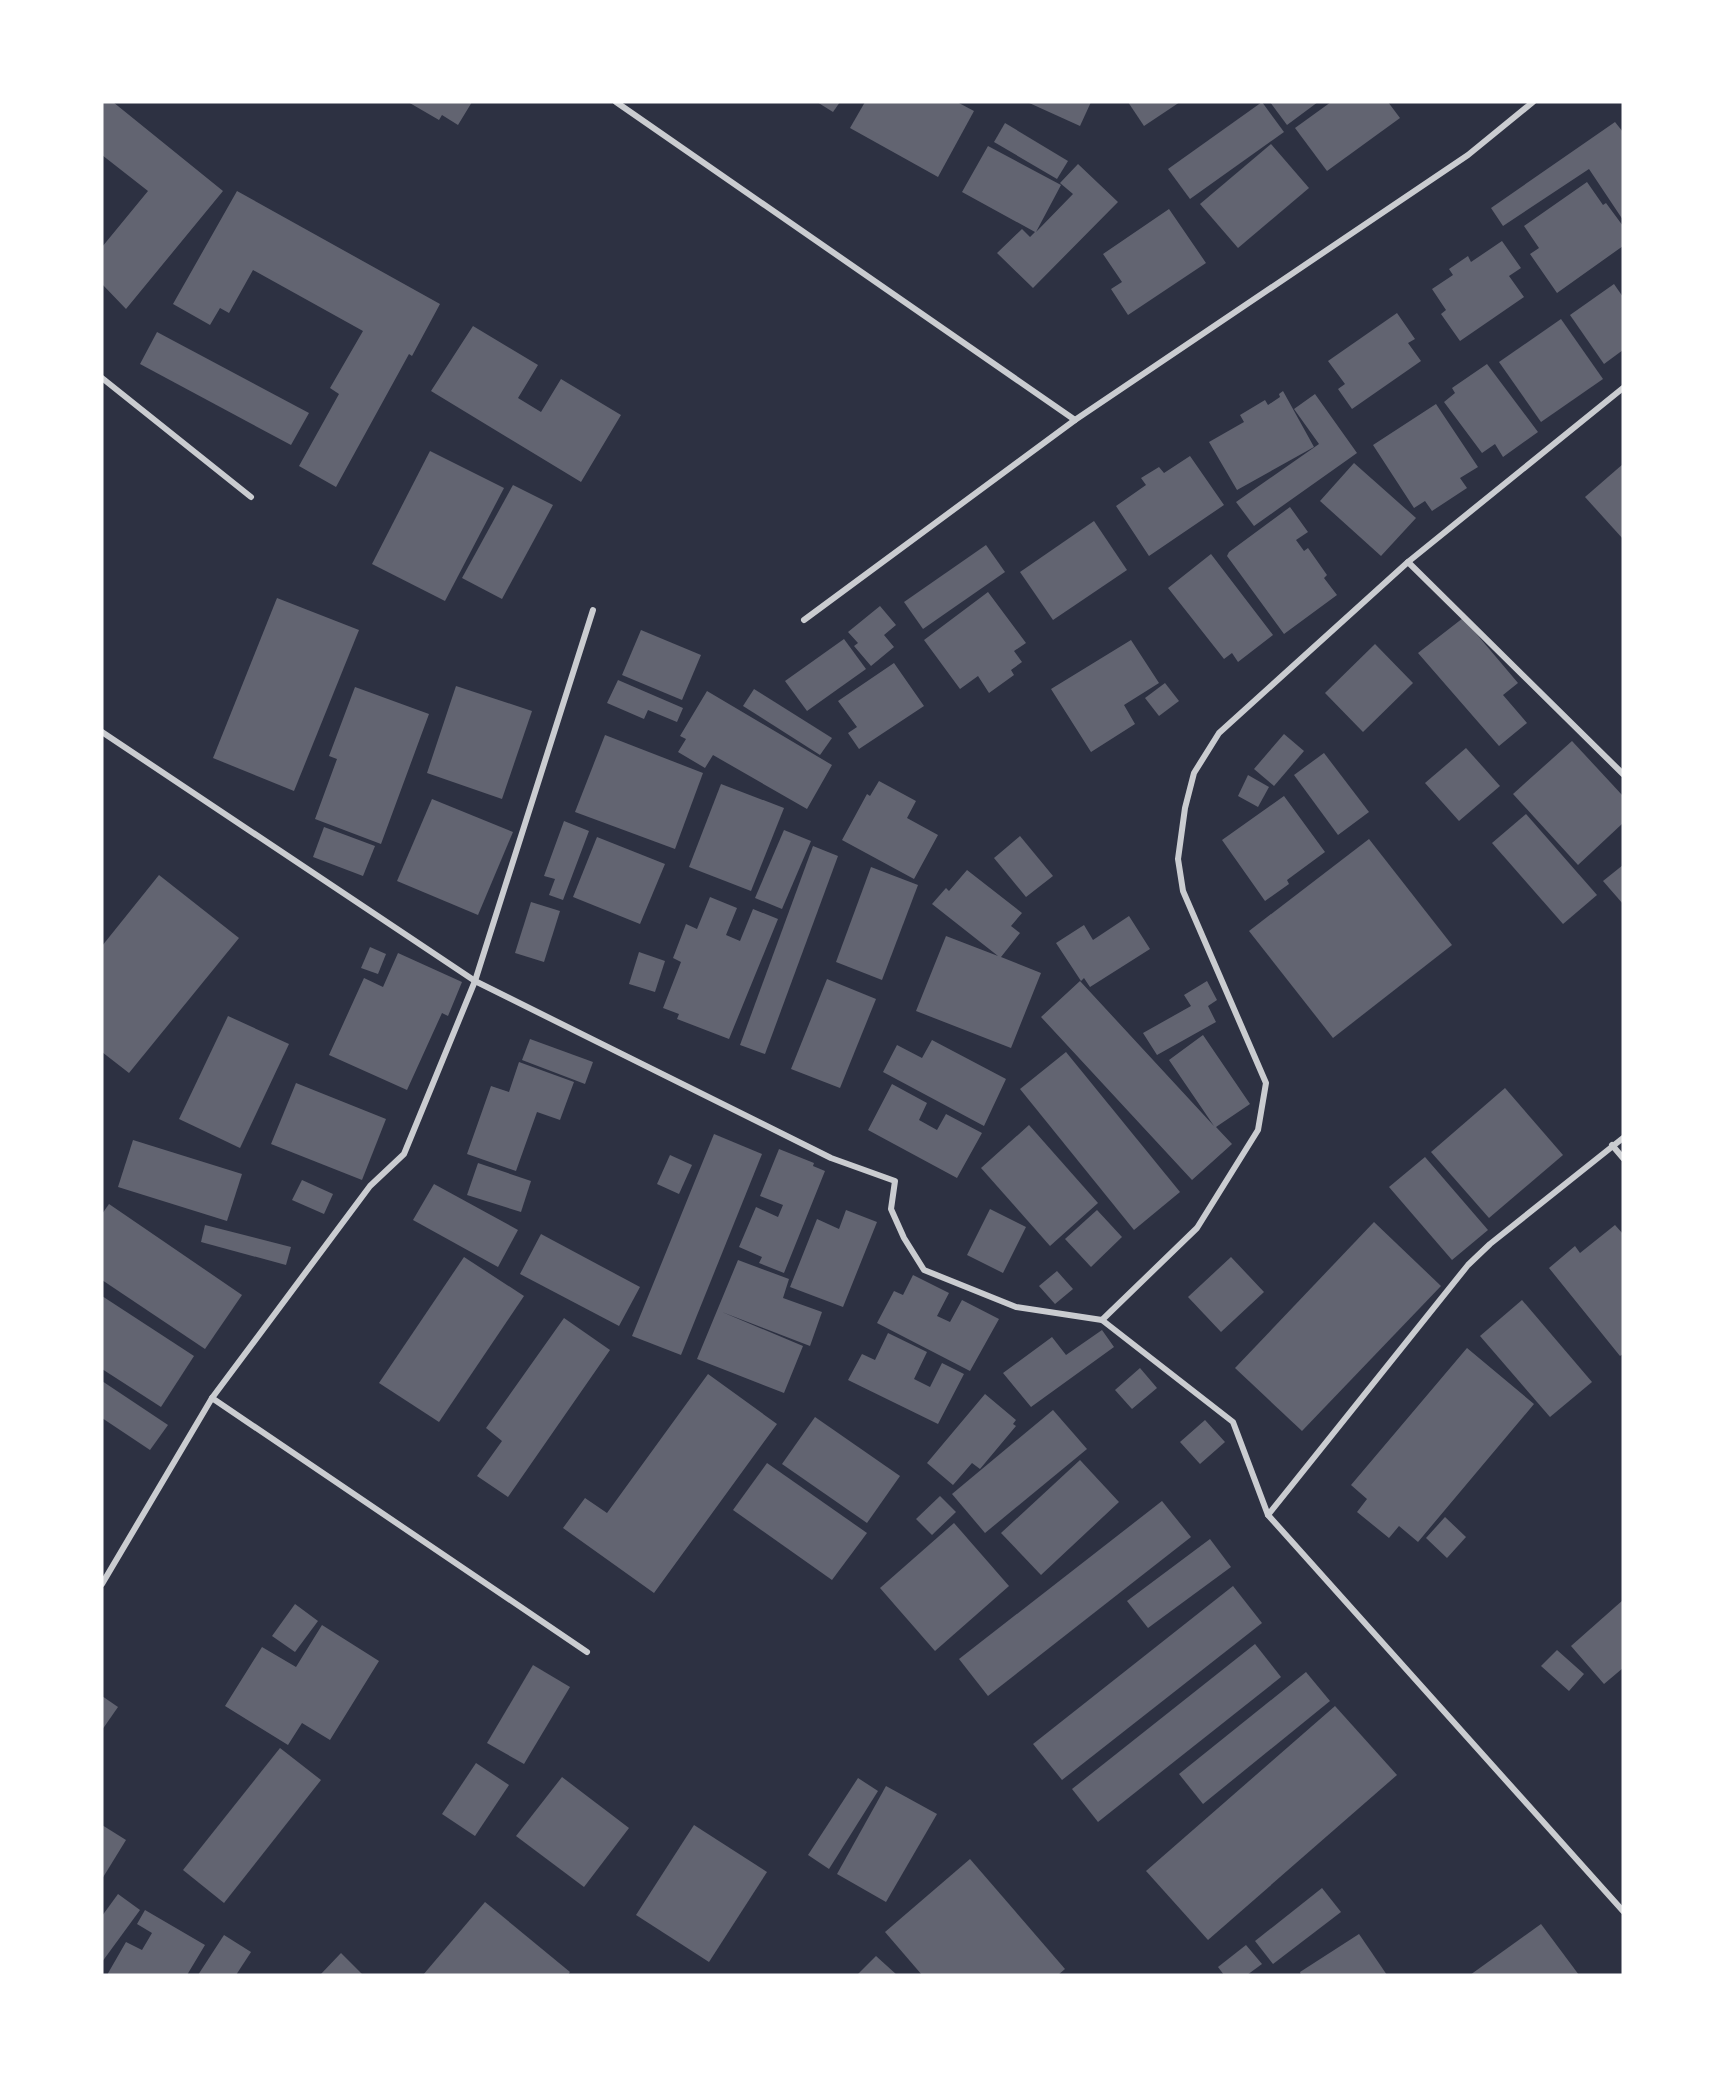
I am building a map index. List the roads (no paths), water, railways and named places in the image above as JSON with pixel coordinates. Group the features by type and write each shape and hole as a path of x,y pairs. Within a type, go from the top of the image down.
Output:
{"street":[{"path":"616,102 1075,420"},
{"path":"804,620 1075,420 1468,155 1533,102"},
{"path":"102,378 251,496"},
{"path":"1102,1320 1197,1228 1258,1130 1266,1083 1183,891 1178,859 1185,808 1194,772 1219,733 1408,562 1623,388"},
{"path":"1408,562 1623,774"},
{"path":"102,1584 212,1398 370,1186 404,1154 475,981 593,610"},
{"path":"102,732 475,981 831,1158 895,1181 891,1209 904,1238 924,1270 1016,1307 1102,1320 1233,1422 1268,1515 1623,1911"},
{"path":"1268,1515 1468,1265 1490,1244 1623,1138"},
{"path":"1612,1145 1623,1158"},
{"path":"212,1398 587,1653"}]}
